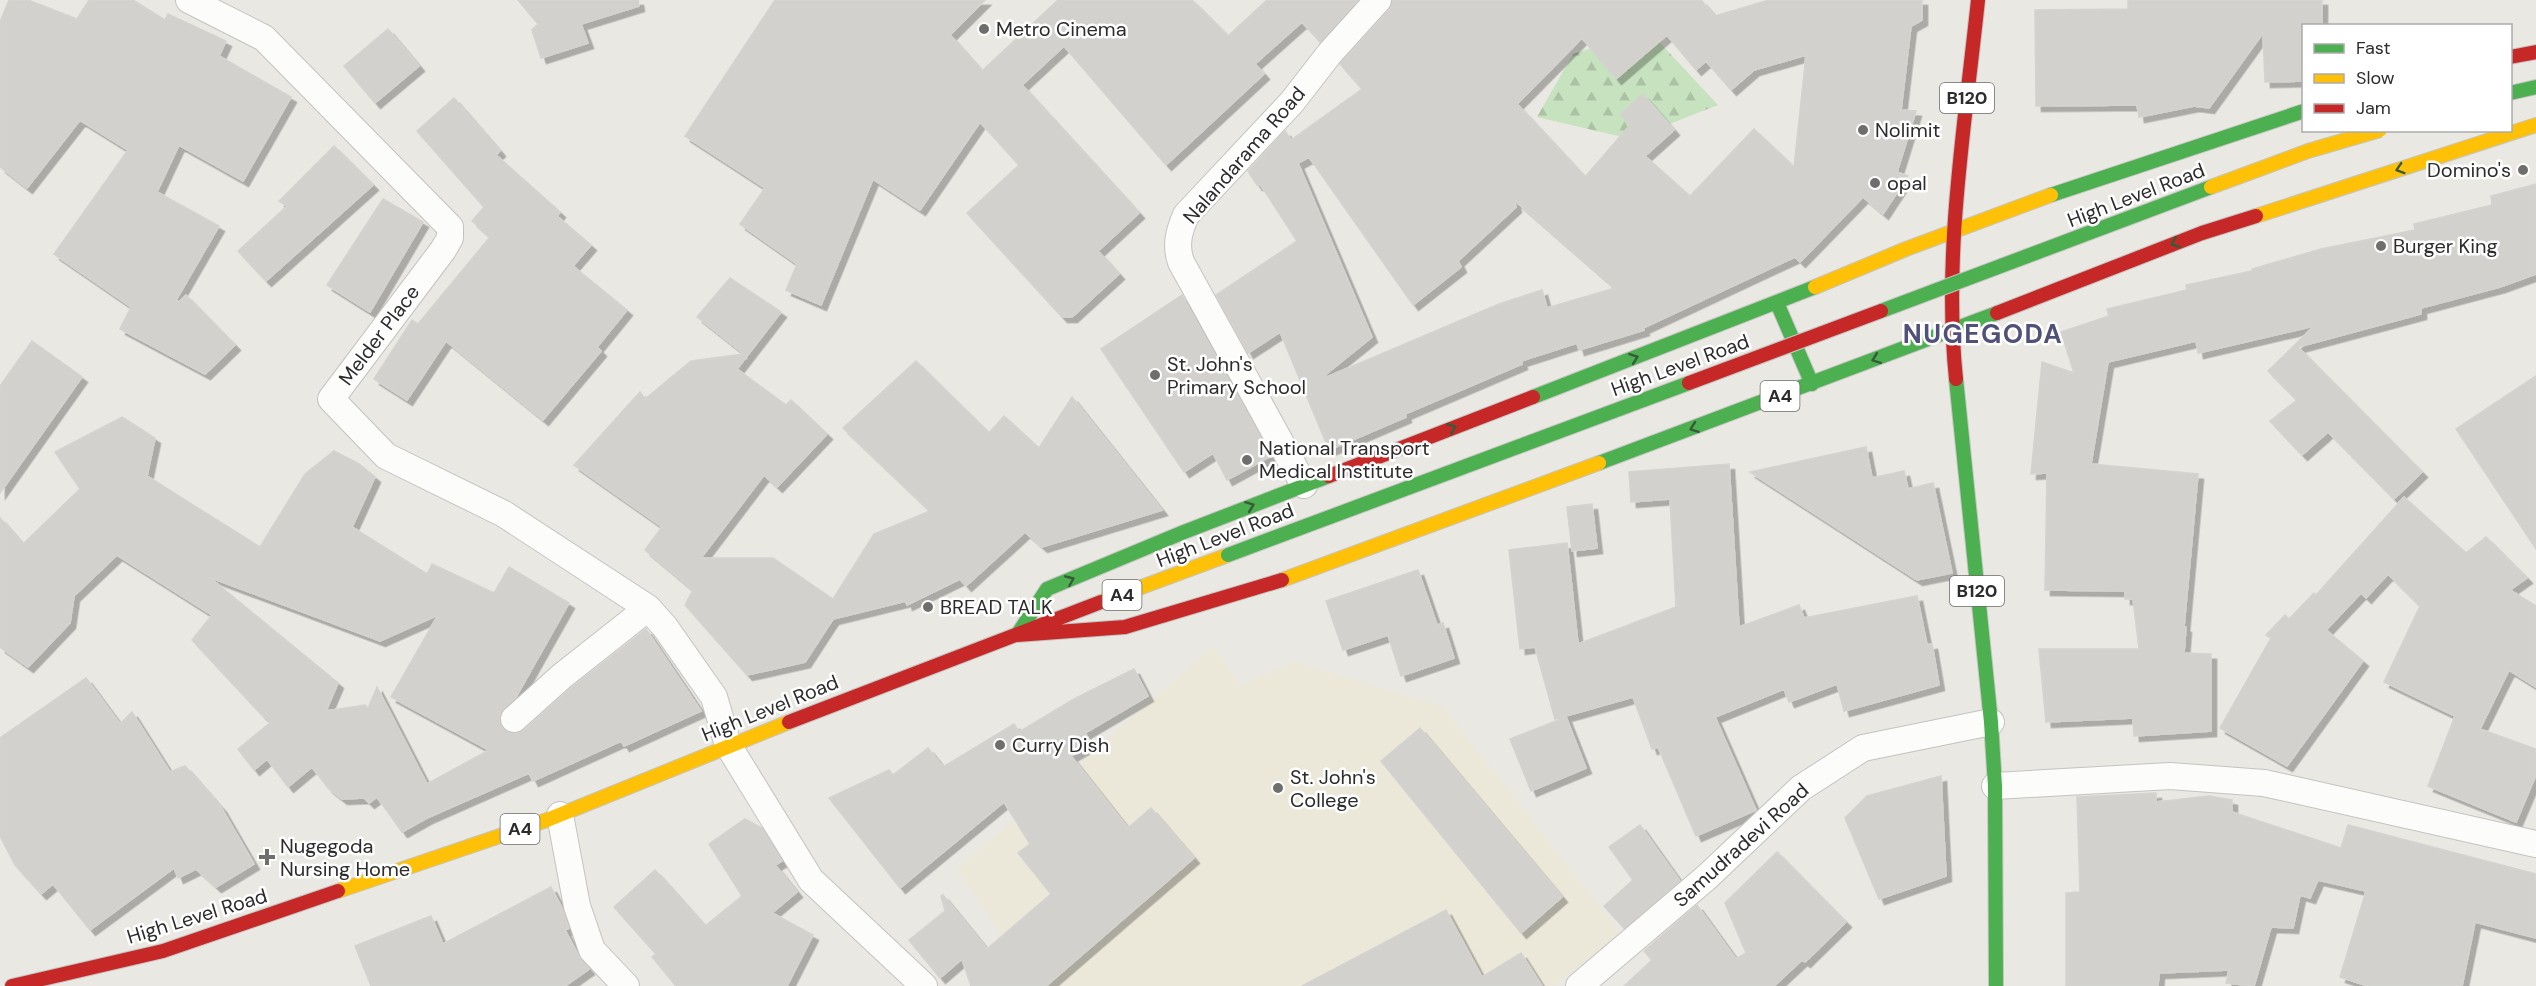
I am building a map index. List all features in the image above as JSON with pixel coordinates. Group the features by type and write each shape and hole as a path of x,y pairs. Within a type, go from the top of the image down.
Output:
{"main road":[{"name":"B120","path":"1978,0 1955,229 1951,329 1991,722 1995,786 1996,986"},
{"path":"2512,57 2536,52"},
{"path":"2512,93 2533,87"},
{"name":"A4","path":"1017,635 1047,589 1184,532 1777,303 1846,272 1955,229 2173,152 2302,112"},
{"name":"A4","path":"2512,132 2536,125"},
{"name":"High Level Road","path":"12,986 163,951 560,815 728,745 1228,555 2308,151 2373,132"},
{"name":"A4","path":"1017,635 1125,627 1219,601 1812,384 1951,329 2198,223 2512,132"},
{"path":"2173,152 2198,223"},
{"path":"1777,303 1812,384"}],"street":[{"name":"Melder Place","path":"189,0 264,38 450,227 450,238 443,250 331,399 386,456 504,514 648,608 665,627 714,697 728,745 811,880 924,986"},
{"name":"Nalandarama Road","path":"1304,485 1181,262 1178,254 1178,234 1186,215 1292,102 1330,53 1378,0"},
{"path":"513,719 562,676 648,608"},
{"name":"Samudradevi Road","path":"1579,986 1707,877 1809,782 1863,748 1991,722"},
{"path":"1995,786 2170,776 2264,783 2536,844"},
{"path":"560,815 576,906 592,951 626,986"}],"shaded area":[{"name":"St. John's College","path":"1214,646 1241,686 1294,661 1443,707 1622,934 1553,986 1036,986 957,869"}],"green space":[{"path":"1648,30 1718,105 1631,139 1537,117 1573,54"}],"building":[{"path":"9,0 28,0 77,19 89,0 133,0 165,20 168,14 226,41 219,56 291,97 243,181 179,145 157,192 219,226 176,300 179,302 186,295 235,345 205,374 120,329 131,307 54,254 128,150 80,120 27,188 0,167 0,22"},
{"path":"518,0 638,0 639,6 581,24 588,43 541,58 532,30 538,24"},
{"path":"775,0 985,0 950,35 982,71 1058,0 1192,0 1228,36 1267,0 1358,0 1320,42 1302,22 1255,64 1264,74 1166,165 1064,46 1022,85 1139,213 1098,251 1119,274 1072,317 1062,317 967,213 1019,165 980,122 920,210 873,179 821,305 786,290 797,264 740,224 765,188 685,136"},
{"path":"1393,0 1701,0 1715,16 1769,0 1922,0 1922,20 1911,26 1901,110 1916,111 1897,172 1908,176 1883,214 1863,197 1800,262 1795,257 1643,328 1644,330 1579,350 1577,343 1521,361 1522,364 1405,414 1406,417 1329,450 1280,332 1248,353 1216,295 1297,241 1260,184 1257,185 1248,171 1285,131 1291,140 1362,89 1340,64 1389,10","holes":["1667,35 1696,70 1706,61 1731,90 1754,70 1806,55 1794,167 1754,129 1690,196 1645,156 1674,130 1643,94 1620,114 1630,125 1585,177 1517,104 1582,38 1616,79","1309,157 1413,305 1461,267 1458,261 1516,207 1514,200 1615,288 1547,308 1542,290 1499,304 1327,377 1325,375 1372,337 1298,163"]},
{"path":"2128,0 2322,0 2322,24 2302,24 2302,81 2265,82 2263,33 2209,108 2194,106 2139,117 2137,105 2036,106 2035,10 2128,9"},
{"path":"388,29 419,66 375,103 344,66"},
{"path":"454,98 500,151 496,155 560,212 557,216 591,245 573,266 627,310 597,347 601,351 543,420 446,341 407,400 374,379 412,320 418,324 490,237 472,221 484,207 417,131"},
{"path":"334,146 373,185 266,281 238,251 287,206 279,201"},
{"path":"2536,184 2536,274 2500,287 2421,308 2421,314 2298,347 2422,472 2394,499 2328,432 2302,455 2270,421 2297,400 2268,371 2314,326 2198,353 2196,341 2108,362 2091,464 2198,474 2184,627 2186,627 2184,653 2211,654 2211,731 2134,736 2133,718 2046,722 2039,649 2139,649 2133,599 2125,599 2125,591 2045,590 2047,473 2031,474 2042,362 2074,373 2061,332 2109,316 2107,309 2187,290 2186,285 2252,271 2252,269 2321,249 2415,230 2414,224 2492,205 2491,196"},
{"path":"383,199 423,222 370,312 327,285"},
{"path":"730,278 781,312 737,369 786,405 791,400 827,434 777,487 764,475 701,558 773,558 833,599 874,534 930,511 843,428 916,361 989,433 1004,416 1039,448 1072,397 1162,510 1042,547 1025,532 966,586 960,579 907,605 906,601 833,619 805,662 747,675 685,605 693,590 645,550 662,527 574,465 640,392 645,399 691,361 744,354 697,317"},
{"path":"1182,295 1271,456 1227,480 1213,453 1184,472 1101,349"},
{"path":"32,341 82,377 0,493 0,386"},
{"path":"2536,376 2536,549 2456,429"},
{"path":"122,417 155,438 147,476 260,547 305,474 334,451 359,464 375,477 352,527 427,574 432,564 494,593 509,567 569,603 516,697 500,714 500,723 509,733 516,734 524,730 572,687 646,629 701,711 624,746 621,741 533,781 529,773 427,818 402,832 377,797 369,803 364,798 342,799 328,788 312,767 288,787 267,759 254,770 238,749 271,722 192,640 212,615 117,555 74,596 70,623 28,667 0,647 0,518 23,544 80,489 55,452","holes":["209,577 380,641 438,615 391,697 489,750 427,784 377,687 368,708 365,705 326,711 338,683"]},
{"path":"1866,447 1872,478 1904,471 1908,489 1933,483 1952,573 1917,580 1750,472"},
{"path":"1729,464 1739,627 1799,605 1804,618 1917,596 1927,645 1932,644 1939,685 1844,711 1837,684 1789,702 1784,689 1715,717 1756,810 1696,836 1658,747 1652,749 1633,697 1555,719 1535,647 1520,649 1509,550 1567,543 1578,644 1676,607 1670,499 1631,502 1629,472"},
{"path":"2404,497 2466,553 2486,537 2527,578 2510,590 2536,606 2536,687 2509,670 2480,729 2536,749 2536,775 2516,822 2428,786 2455,716 2384,682 2420,606 2388,574 2366,598 2361,593 2326,630 2363,661 2287,766 2220,728 2271,638 2266,635 2285,615 2289,619 2314,593 2316,595"},
{"path":"1592,504 1597,548 1572,551 1567,507"},
{"path":"1418,570 1437,625 1443,623 1454,658 1401,676 1388,635 1343,650 1326,601"},
{"path":"1134,669 1148,696 1085,733 1092,744 1071,756 1128,828 1151,808 1194,858 1046,986 971,986 962,959 940,978 909,940 945,911 941,896 943,895 987,949 1051,894 1018,853 1030,844 1004,802 900,888 829,798 889,770 893,775 928,748 943,767 1014,724 1019,732 1074,699"},
{"path":"86,678 120,724 132,712 170,772 185,766 221,807 254,864 216,887 196,869 178,878 174,868 90,930 53,884 41,894 15,865 0,836 0,738"},
{"path":"1566,717 1586,768 1531,791 1510,739"},
{"path":"1420,728 1562,897 1521,933 1381,761"},
{"path":"1941,776 1946,876 1879,899 1845,818 1867,796"},
{"path":"2156,793 2156,802 2209,796 2232,800 2232,812 2341,848 2348,825 2536,874 2536,938 2475,922 2462,986 2368,986 2340,977 2366,891 2318,880 2310,898 2300,895 2293,928 2271,927 2254,986 2226,983 2229,970 2159,973 2158,986 2066,986 2066,893 2080,892 2077,797"},
{"path":"745,819 762,828 782,861 775,865 797,892 772,913 813,935 787,986 676,986 652,957 656,954 614,907 655,870 705,926 742,896 709,844"},
{"path":"1640,825 1680,881 1624,928 1604,906 1633,880 1609,847"},
{"path":"1777,852 1846,922 1805,962 1802,960 1774,986 1624,986 1652,960 1644,951 1697,905 1736,959 1746,953 1725,903"},
{"path":"551,887 569,928 565,930 581,960 589,969 565,986 371,986 355,946 431,916 443,944"},
{"path":"1446,910 1482,977 1521,953 1542,986 1302,986"}],"traffic: fast":[{"path":"2512,93 2536,87"},
{"path":"2051,195 2302,112"},
{"path":"1881,311 2211,187"},
{"path":"1533,397 1815,287"},
{"path":"1777,303 1812,384"},
{"path":"1599,463 1997,313"},
{"path":"1956,379 1991,722 1995,786 1996,986"},
{"path":"1228,555 1689,383"},
{"path":"1017,635 1047,589 1184,532 1329,476"}],"traffic: slow":[{"path":"2256,216 2536,125"},
{"path":"2211,187 2308,151 2373,132"},
{"path":"1815,287 1906,249 2051,195"},
{"path":"1282,580 1599,463"},
{"path":"1101,602 1228,555"},
{"path":"338,891 547,820 789,722"}],"traffic: jam":[{"path":"1956,379 1952,285 1954,237 1978,0"},
{"path":"2512,57 2536,52"},
{"path":"1997,313 2202,233 2256,216"},
{"path":"1689,383 1881,311"},
{"path":"1329,476 1533,397"},
{"path":"1017,635 1125,627 1282,580"},
{"path":"789,722 1101,602"},
{"path":"12,986 163,951 338,891"}],"place":[{"name":"Metro Cinema","path":"984,29"},
{"name":"Nolimit","path":"1863,130"},
{"name":"Domino's","path":"2523,170"},
{"name":"opal","path":"1875,183"},
{"name":"Burger King","path":"2381,246"},
{"name":"St. John's Primary School","path":"1155,375"},
{"name":"National Transport Medical Institute","path":"1247,460"},
{"name":"BREAD TALK","path":"928,607"},
{"name":"Curry Dish","path":"1000,745"},
{"name":"St. John's College","path":"1278,788"},
{"name":"Nugegoda Nursing Home","path":"267,857"}],"district":[{"name":"NUGEGODA","path":"1983,334"}]}
